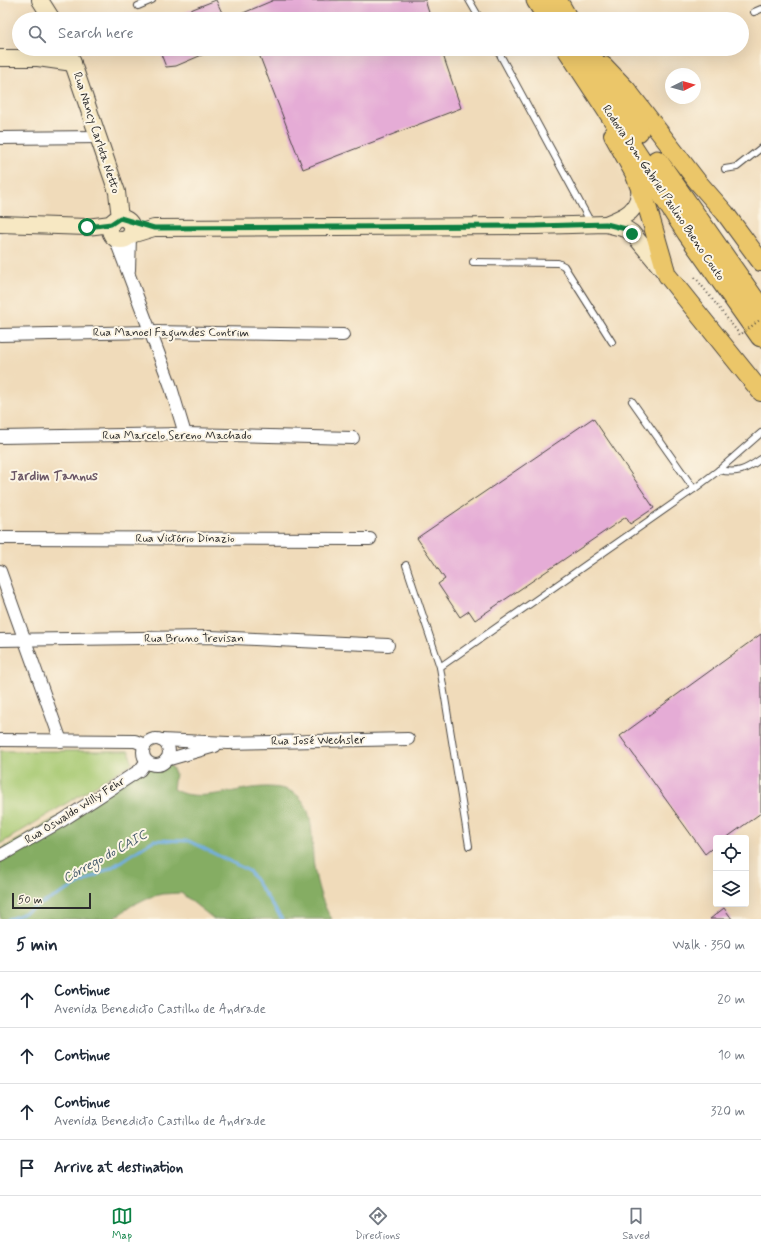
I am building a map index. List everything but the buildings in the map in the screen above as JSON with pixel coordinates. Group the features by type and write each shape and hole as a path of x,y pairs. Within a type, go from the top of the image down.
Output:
{"highway":[{"path":"537,0 545,12"},
{"path":"556,0 563,12"},
{"name":"Rodovia Dom Gabriel Paulino Bueno Couto","path":"582,56 688,233 761,336"},
{"name":"Rodovia Dom Gabriel Paulino Bueno Couto","path":"583,56 761,310"}],"main road":[{"path":"40,0 48,12"},
{"path":"0,58 22,56"},
{"name":"Rua Nancy Carlota Netto","path":"70,56 117,192 121,230"},
{"path":"580,56 586,91 627,158 640,188 667,275"},
{"path":"585,56 626,90 697,181 725,213 761,262"},
{"path":"599,224 632,212 637,204 640,188"},
{"path":"0,224 87,227 121,230 154,228 536,226 599,224 626,229 667,275 761,392"}],"street":[{"path":"0,138 98,137"},
{"path":"121,230 128,273 170,384 185,434"},
{"name":"Rua Manoel Fagundes Contrim","path":"0,335 151,332 343,335"},
{"name":"Rua Marcelo Sereno Machado","path":"0,437 185,434 353,438"},
{"name":"Rua Victório Dinazio","path":"0,538 370,539"},
{"path":"0,571 61,741"},
{"name":"Rua Bruno Trevisan","path":"0,640 210,638 388,645"},
{"name":"Rua José Wechsler","path":"161,740 228,743 408,739"},
{"path":"0,740 135,741 145,745"},
{"path":"152,740 161,740 165,743 169,751 166,760 159,765 146,762 143,754 145,745 152,740"},
{"name":"Rua José Wechsler","path":"166,760 228,743"},
{"name":"Rua Oswaldo Willy Fehr","path":"0,856 63,820 140,770 146,762"}],"lane":[{"path":"138,6 152,0"},
{"path":"469,0 476,12"},
{"path":"754,12 761,9"},
{"path":"501,56 599,224"},
{"path":"726,169 737,167 761,148"},
{"path":"473,262 558,263 564,266 612,342"},
{"path":"632,401 694,489"},
{"path":"440,667 694,489 719,470 761,433"},
{"path":"719,470 735,472 747,468 761,459"},
{"path":"406,565 440,667 469,846"}],"path":[{"path":"695,277 740,335 761,319"}],"green space":[{"path":"0,751 129,751 132,763 0,844"},
{"path":"163,762 172,767 175,774 173,789 183,793 207,795 258,787 269,787 284,789 295,794 303,801 308,810 310,820 317,881 325,906 332,919 214,919 181,893 162,894 147,898 131,906 113,919 0,919 0,850 143,768 153,763"}],"waterway":[{"name":"Córrego do CAIC","path":"8,919 18,916 114,866 154,840 189,841 249,871 282,919"}],"district":[{"name":"Jardim Tannus","path":"54,476"}],"route":[{"path":"87,227 111,224 120,218 154,228 536,226 606,224 626,229 632,234"}]}
